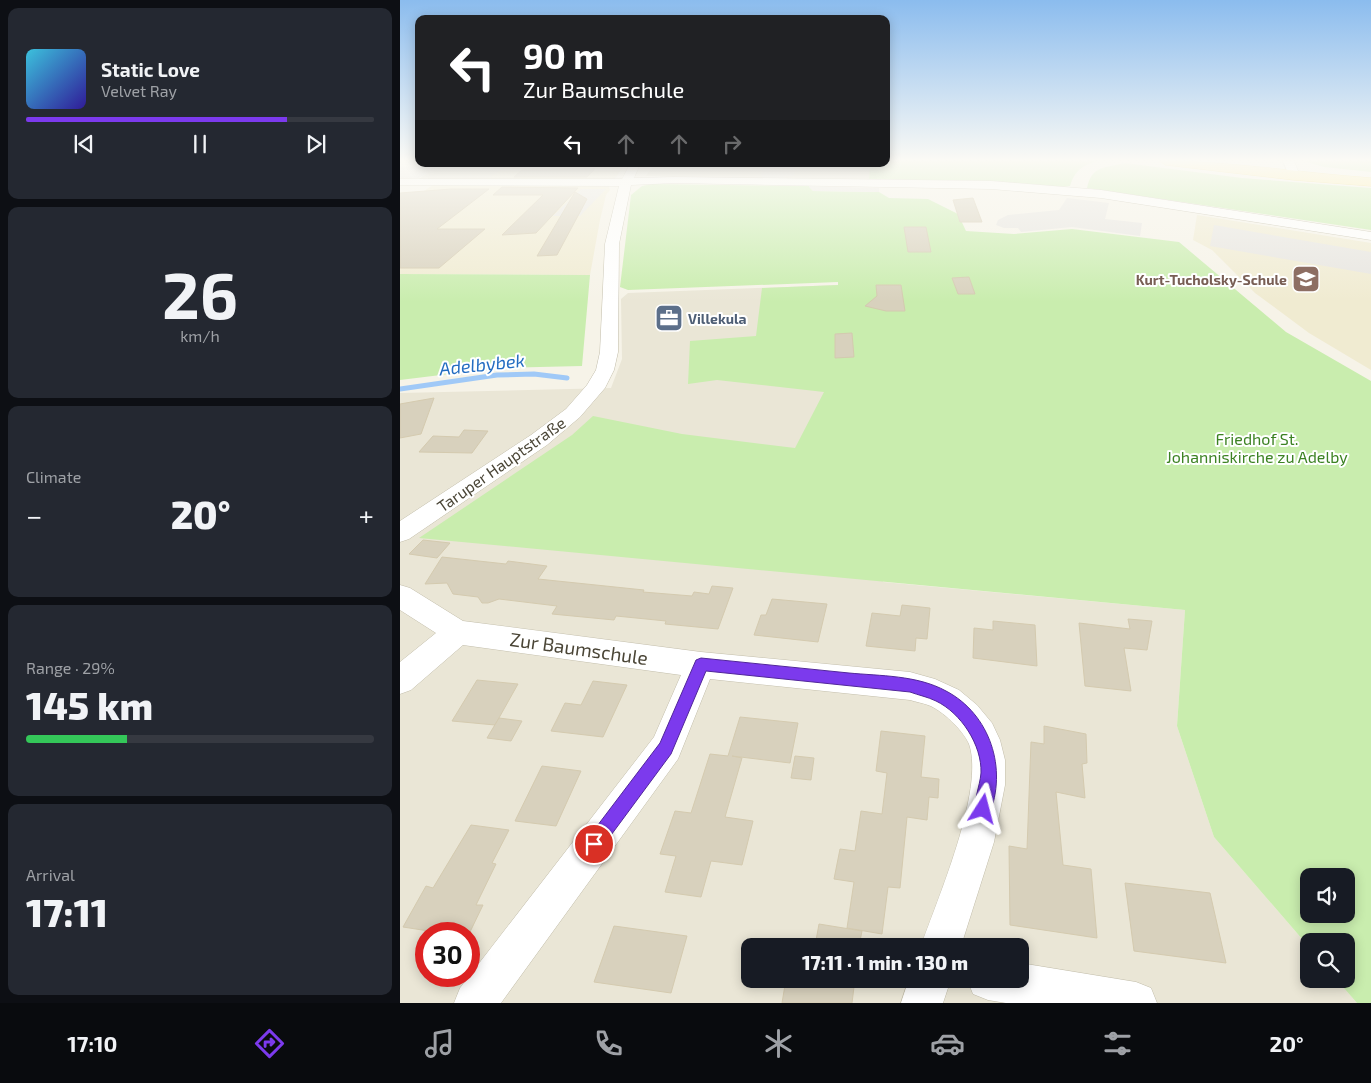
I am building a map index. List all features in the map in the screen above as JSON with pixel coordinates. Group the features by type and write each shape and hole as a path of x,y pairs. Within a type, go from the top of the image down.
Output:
{"street":[{"name":"Taruper Hauptstraße","path":"400,533 539,440 573,413 596,388 605,370 609,352 612,244 619,208"},
{"path":"1190,208 1371,236"},
{"name":"Zur Baumschule","path":"400,596 458,632 701,664 910,686 941,696 967,716 984,741 989,772 980,828 944,938"},
{"path":"400,680 458,632"},
{"path":"475,1003 666,748 701,664"},
{"path":"1029,986 1136,1003"},
{"path":"922,1003 927,988"}],"shaded area":[{"path":"400,208 603,208 590,275 400,274"},
{"path":"561,208 588,208 580,216 553,216"},
{"path":"1060,208 1108,208 1105,219 1142,223 1140,236 1072,227 1021,232 1018,228 1004,228 996,225 998,220 1008,215 1059,210"},
{"name":"Kurt-Tucholsky-Schule","path":"1197,215 1371,243 1371,370 1309,333 1255,293 1212,250 1193,240"},
{"path":"1214,225 1371,252 1371,274 1210,246"},
{"path":"838,285 883,582 1185,610 1177,726 1214,837 1300,937 1300,988 1344,988 1357,1003 400,1003 400,393 611,388 622,359 621,299 628,293"}],"green space":[{"name":"Friedhof St. Johanniskirche zu Adelby","path":"629,208 946,208 958,214 966,231 1014,234 1072,229 1179,242 1286,332 1371,381 1371,1003 1357,1003 1344,988 1355,988 1355,933 1300,933 1300,937 1214,837 1177,726 1185,610 419,538 572,435 593,416 682,434 795,448 824,392 717,380 688,384 690,341 756,336 762,288 838,285 838,282 628,290 620,287"},
{"path":"1221,208 1371,208 1371,230"},
{"path":"400,274 590,275 582,366 498,368 400,380"}],"building":[{"path":"400,208 465,208 437,229 485,229 439,268 400,268"},
{"path":"530,208 560,208 536,233 502,235"},
{"path":"566,208 582,208 557,255 537,256"},
{"path":"955,208 977,208 982,222 960,222"},
{"path":"904,227 926,227 931,252 908,252"},
{"path":"969,277 975,294 958,294 952,278"},
{"path":"876,285 901,285 905,311 886,311 865,306 877,296"},
{"path":"852,333 854,357 835,358 835,334"},
{"path":"434,398 421,434 400,438 400,404"},
{"path":"464,430 488,431 472,453 419,452 433,436 459,437"},
{"path":"423,540 450,543 437,558 409,554"},
{"path":"442,557 506,564 508,561 547,566 538,579 644,590 643,592 692,596 694,592 709,594 712,586 733,588 718,629 665,624 666,621 616,616 614,620 552,614 557,606 499,599 482,603 478,597 453,594 447,583 425,584"},
{"path":"772,599 827,604 818,642 754,635 761,615 766,615"},
{"path":"902,605 930,608 927,639 916,638 915,651 866,646 872,613 900,616"},
{"path":"1128,619 1152,621 1147,650 1124,648 1131,691 1085,686 1079,623 1130,629"},
{"path":"993,621 1035,625 1037,666 973,658 974,628 993,630"},
{"path":"477,680 518,684 495,725 452,721"},
{"path":"593,681 627,685 603,737 551,731 565,703 581,705"},
{"path":"740,717 798,723 790,763 732,756 742,758 725,817 753,821 742,865 711,861 701,897 665,892 676,856 660,854 675,811 691,813 710,754 728,756"},
{"path":"499,718 522,721 511,741 487,738"},
{"path":"1044,726 1086,734 1087,763 1082,764 1085,798 1056,792 1063,865 1091,869 1097,938 1010,925 1009,846 1027,849 1031,742 1044,744"},
{"path":"881,731 925,736 921,777 939,779 938,798 929,797 927,820 907,817 900,888 888,887 882,934 847,928 854,882 834,879 840,849 855,851 861,811 882,814 887,773 876,771"},
{"path":"795,756 814,758 811,780 791,778"},
{"path":"542,766 581,771 556,826 515,821"},
{"path":"471,825 509,830 492,863 496,864 476,905 483,905 475,922 415,922 415,929 403,927 426,886 433,888"},
{"path":"1125,883 1210,893 1226,963 1134,951"},
{"path":"819,924 862,931 861,938 816,938"},
{"path":"614,926 687,936 671,993 594,982"},
{"path":"784,988 854,988 852,1003 782,1003"}],"waterway":[{"name":"Adelbybek","path":"400,389 497,375 534,374 567,378"}],"place":[{"name":"Kurt-Tucholsky-Schule","path":"1306,279"},
{"name":"Villekula","path":"669,318"}],"route":[{"path":"594,844 666,748 701,664 910,686 941,696 967,716 984,741 989,772 983,809"}]}
